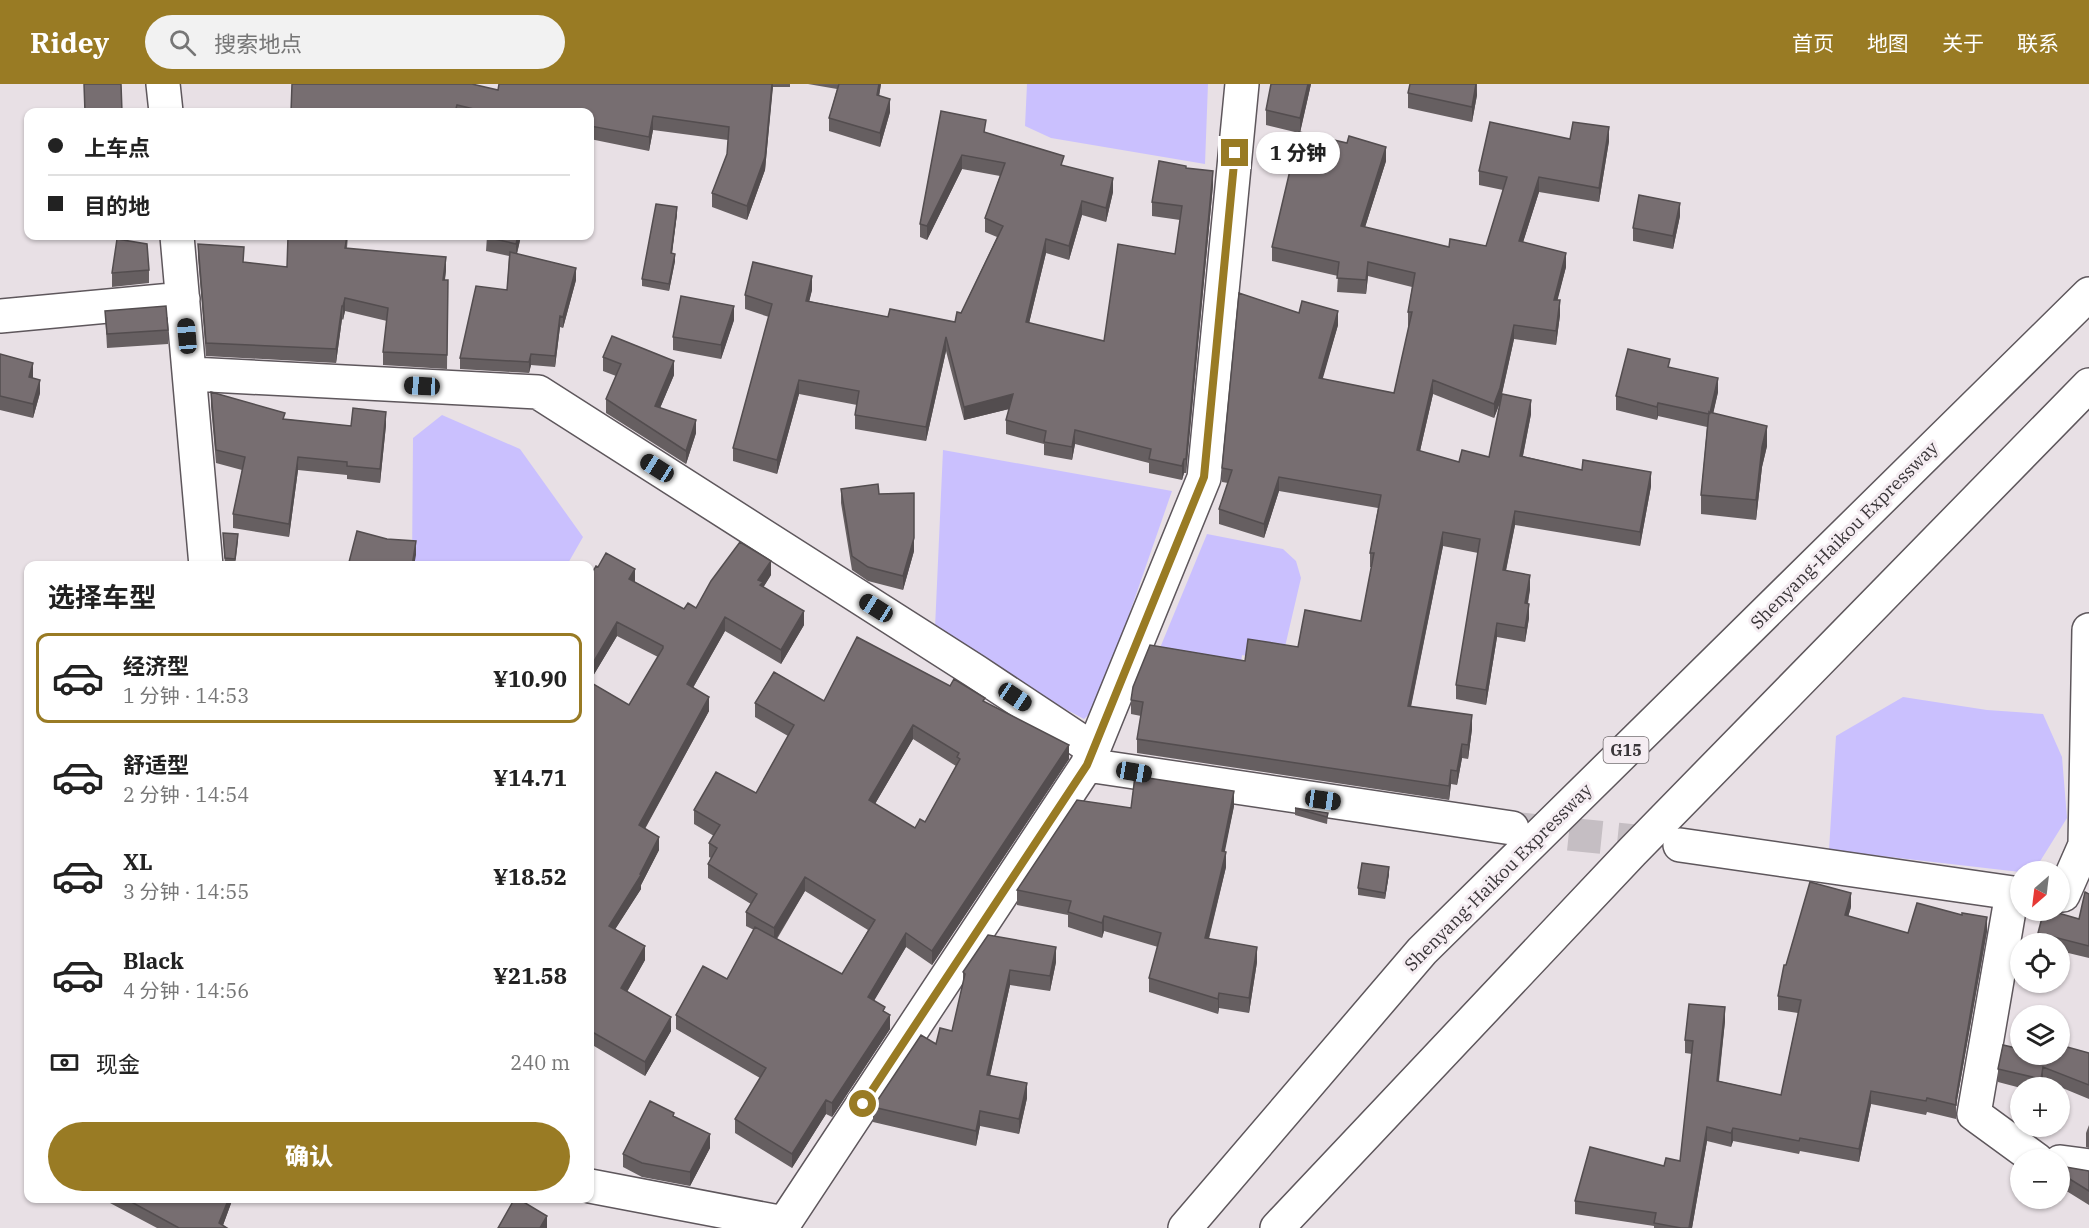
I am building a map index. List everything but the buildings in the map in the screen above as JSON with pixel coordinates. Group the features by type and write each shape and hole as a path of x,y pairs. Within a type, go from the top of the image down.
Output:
{"main road":[{"path":"163,84 166,108"},
{"path":"594,1187 782,1226 1090,757 1204,477 1242,84"},
{"path":"177,240 206,561"},
{"name":"Shenyang-Haikou Expressway","path":"1185,1228 1422,951 2089,294"},
{"path":"0,316 183,299"},
{"path":"190,374 538,392 975,671 1090,757 1512,828"},
{"path":"1277,1228 1632,852 2089,385"},
{"path":"2070,879 2085,844 2089,630"},
{"path":"1680,845 2010,893"},
{"path":"2011,921 1974,1114 2022,1149"},
{"path":"2070,1163 2089,1166"}],"shaded area":[{"path":"1027,84 1208,84 1205,164 1051,138 1025,126"},
{"path":"442,415 520,449 583,537 569,561 412,561 413,438"},
{"path":"943,450 1172,491 1097,707 1084,719 1037,694 935,628"},
{"path":"1207,534 1283,549 1296,561 1301,578 1281,664 1242,655 1240,670 1155,660"},
{"path":"1903,697 1987,710 2043,714 2062,757 2067,818 2040,861 2010,861 2010,871 1829,850 1836,736"}],"tunnel":[{"path":"1520,829 1665,844"}],"route":[{"path":"863,1104 1087,765 1204,477 1235,153"}]}
